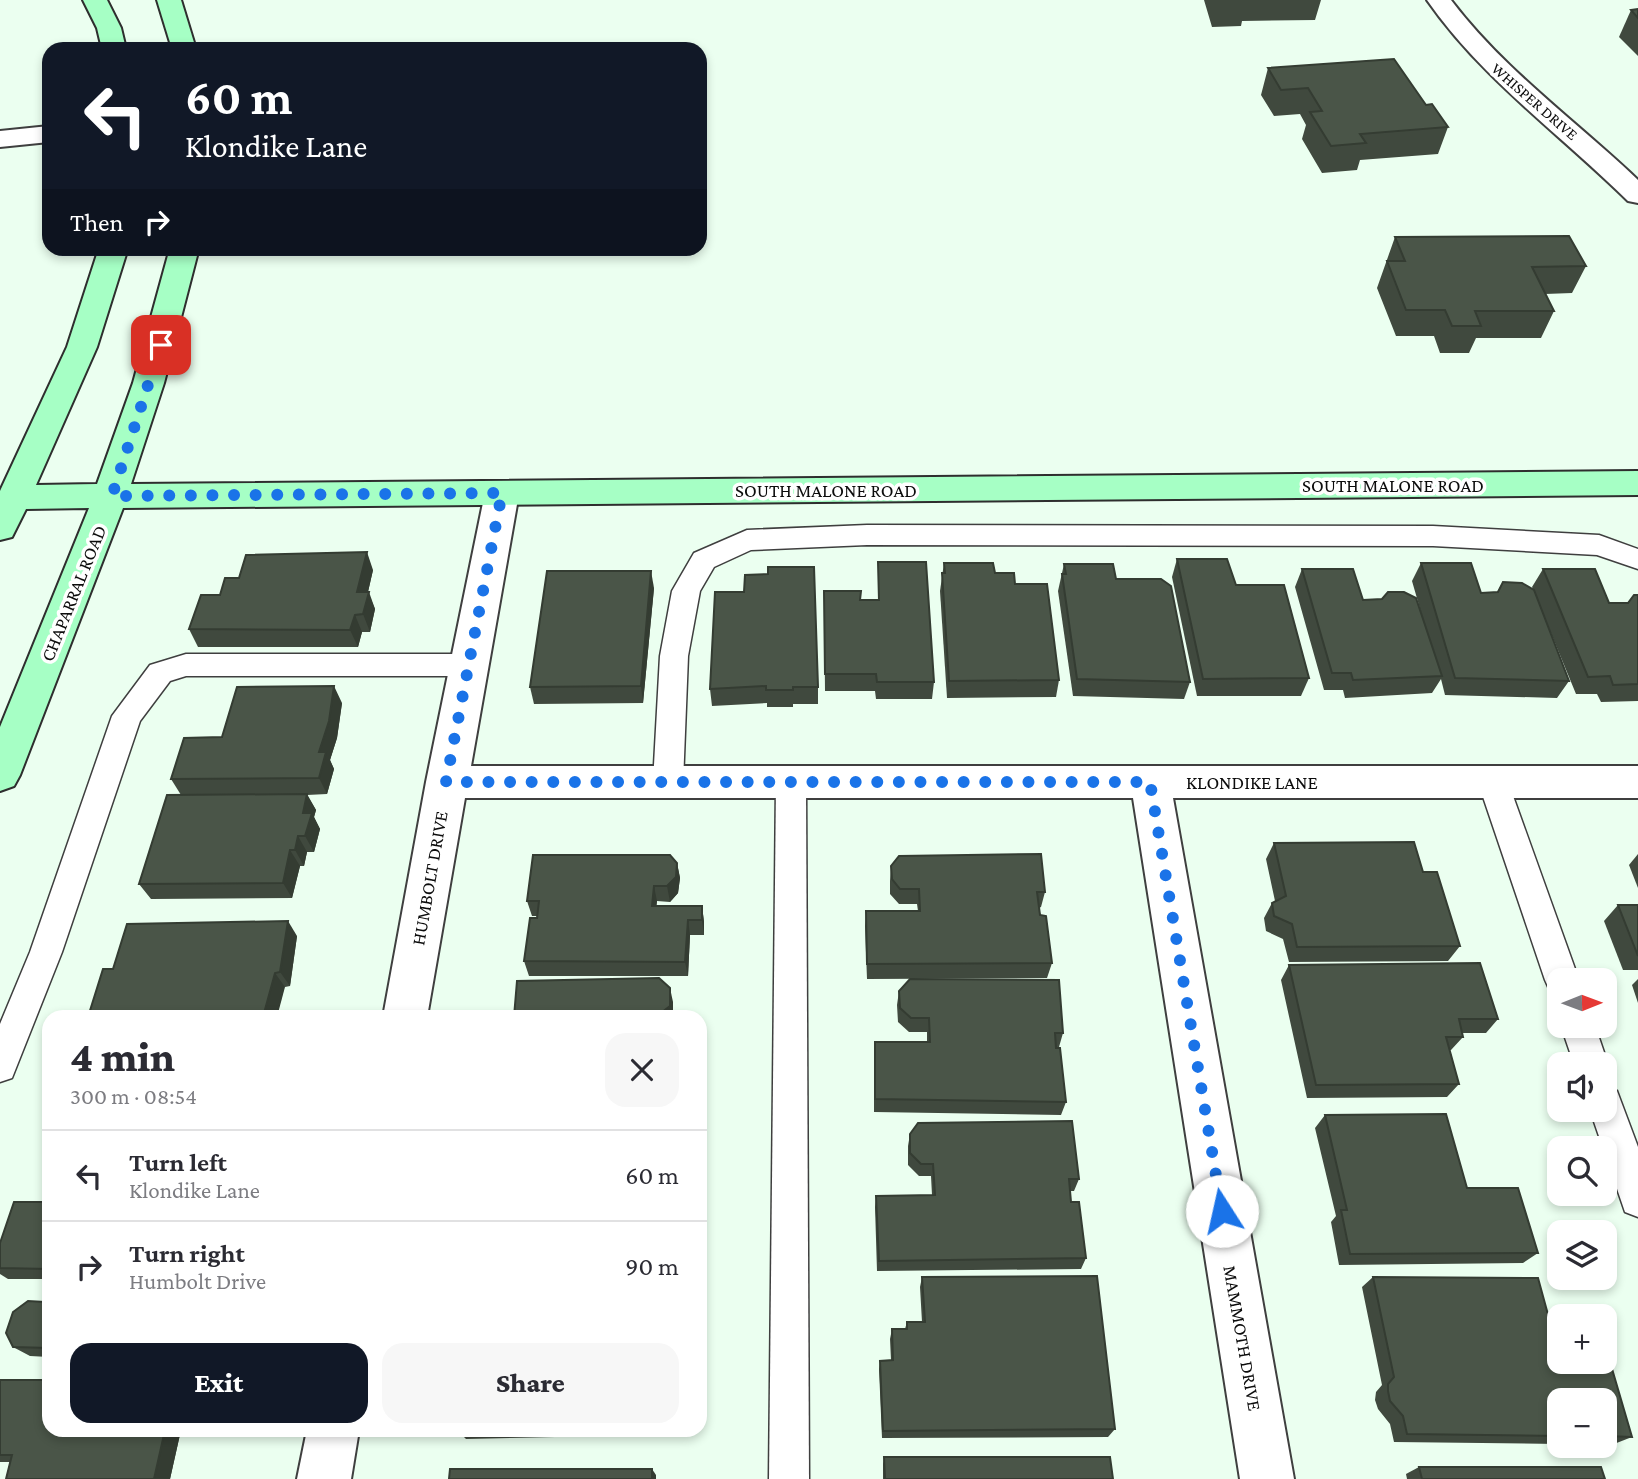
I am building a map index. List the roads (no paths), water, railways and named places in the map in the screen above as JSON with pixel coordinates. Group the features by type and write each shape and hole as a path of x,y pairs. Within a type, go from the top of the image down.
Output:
{"street":[{"path":"95,0 109,28 112,42"},
{"path":"169,0 182,42"},
{"name":"WHISPER DRIVE","path":"1439,0 1452,20 1495,68 1590,148 1638,195"},
{"path":"0,139 42,135"},
{"path":"0,528 82,346 111,256"},
{"name":"CHAPARRAL ROAD","path":"0,775 112,496 169,319 183,256"},
{"name":"SOUTH MALONE ROAD","path":"14,497 1638,483"},
{"name":"HUMBOLT DRIVE","path":"406,1010 446,782 502,493"},
{"name":"KLONDIKE LANE","path":"446,782 1638,782"},
{"name":"MAMMOTH DRIVE","path":"1150,782 1267,1479"},
{"path":"324,1479 332,1437"}],"lane":[{"path":"668,783 674,656 686,591 704,561 747,540 867,535 1433,536 1600,545 1638,559"},
{"path":"0,1066 46,953 127,716 160,673 186,664 468,665"},
{"path":"1493,782 1558,968"},
{"path":"789,1479 791,783"},
{"path":"1612,1122 1638,1199"}]}
